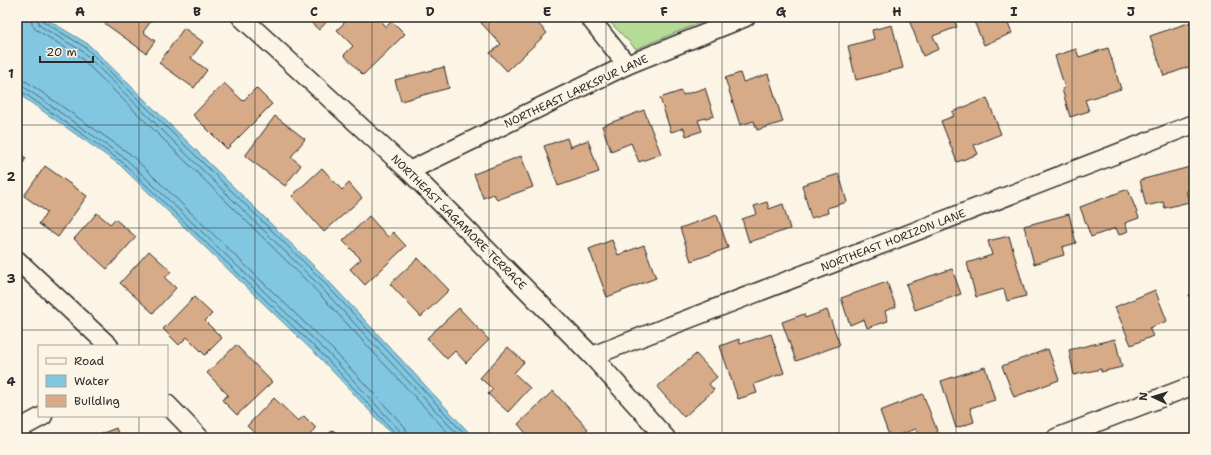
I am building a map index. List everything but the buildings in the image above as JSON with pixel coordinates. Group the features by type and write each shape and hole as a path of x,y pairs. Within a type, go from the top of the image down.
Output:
{"street":[{"name":"NORTHEAST SAGAMORE TERRACE","path":"241,17 409,171 592,356 666,438"},
{"path":"589,17 628,65"},
{"name":"NORTHEAST LARKSPUR LANE","path":"409,171 628,65 746,17"},
{"name":"NORTHEAST HORIZON LANE","path":"592,356 1194,124"},
{"path":"17,260 108,345"},
{"path":"1056,438 1194,385"},
{"path":"168,405 200,438"},
{"path":"17,430 41,417"}],"green space":[{"path":"605,17 714,17 636,49"}],"water":[{"path":"17,17 43,17 88,44 322,274 474,438 395,438 322,360 120,165 17,93"}]}
